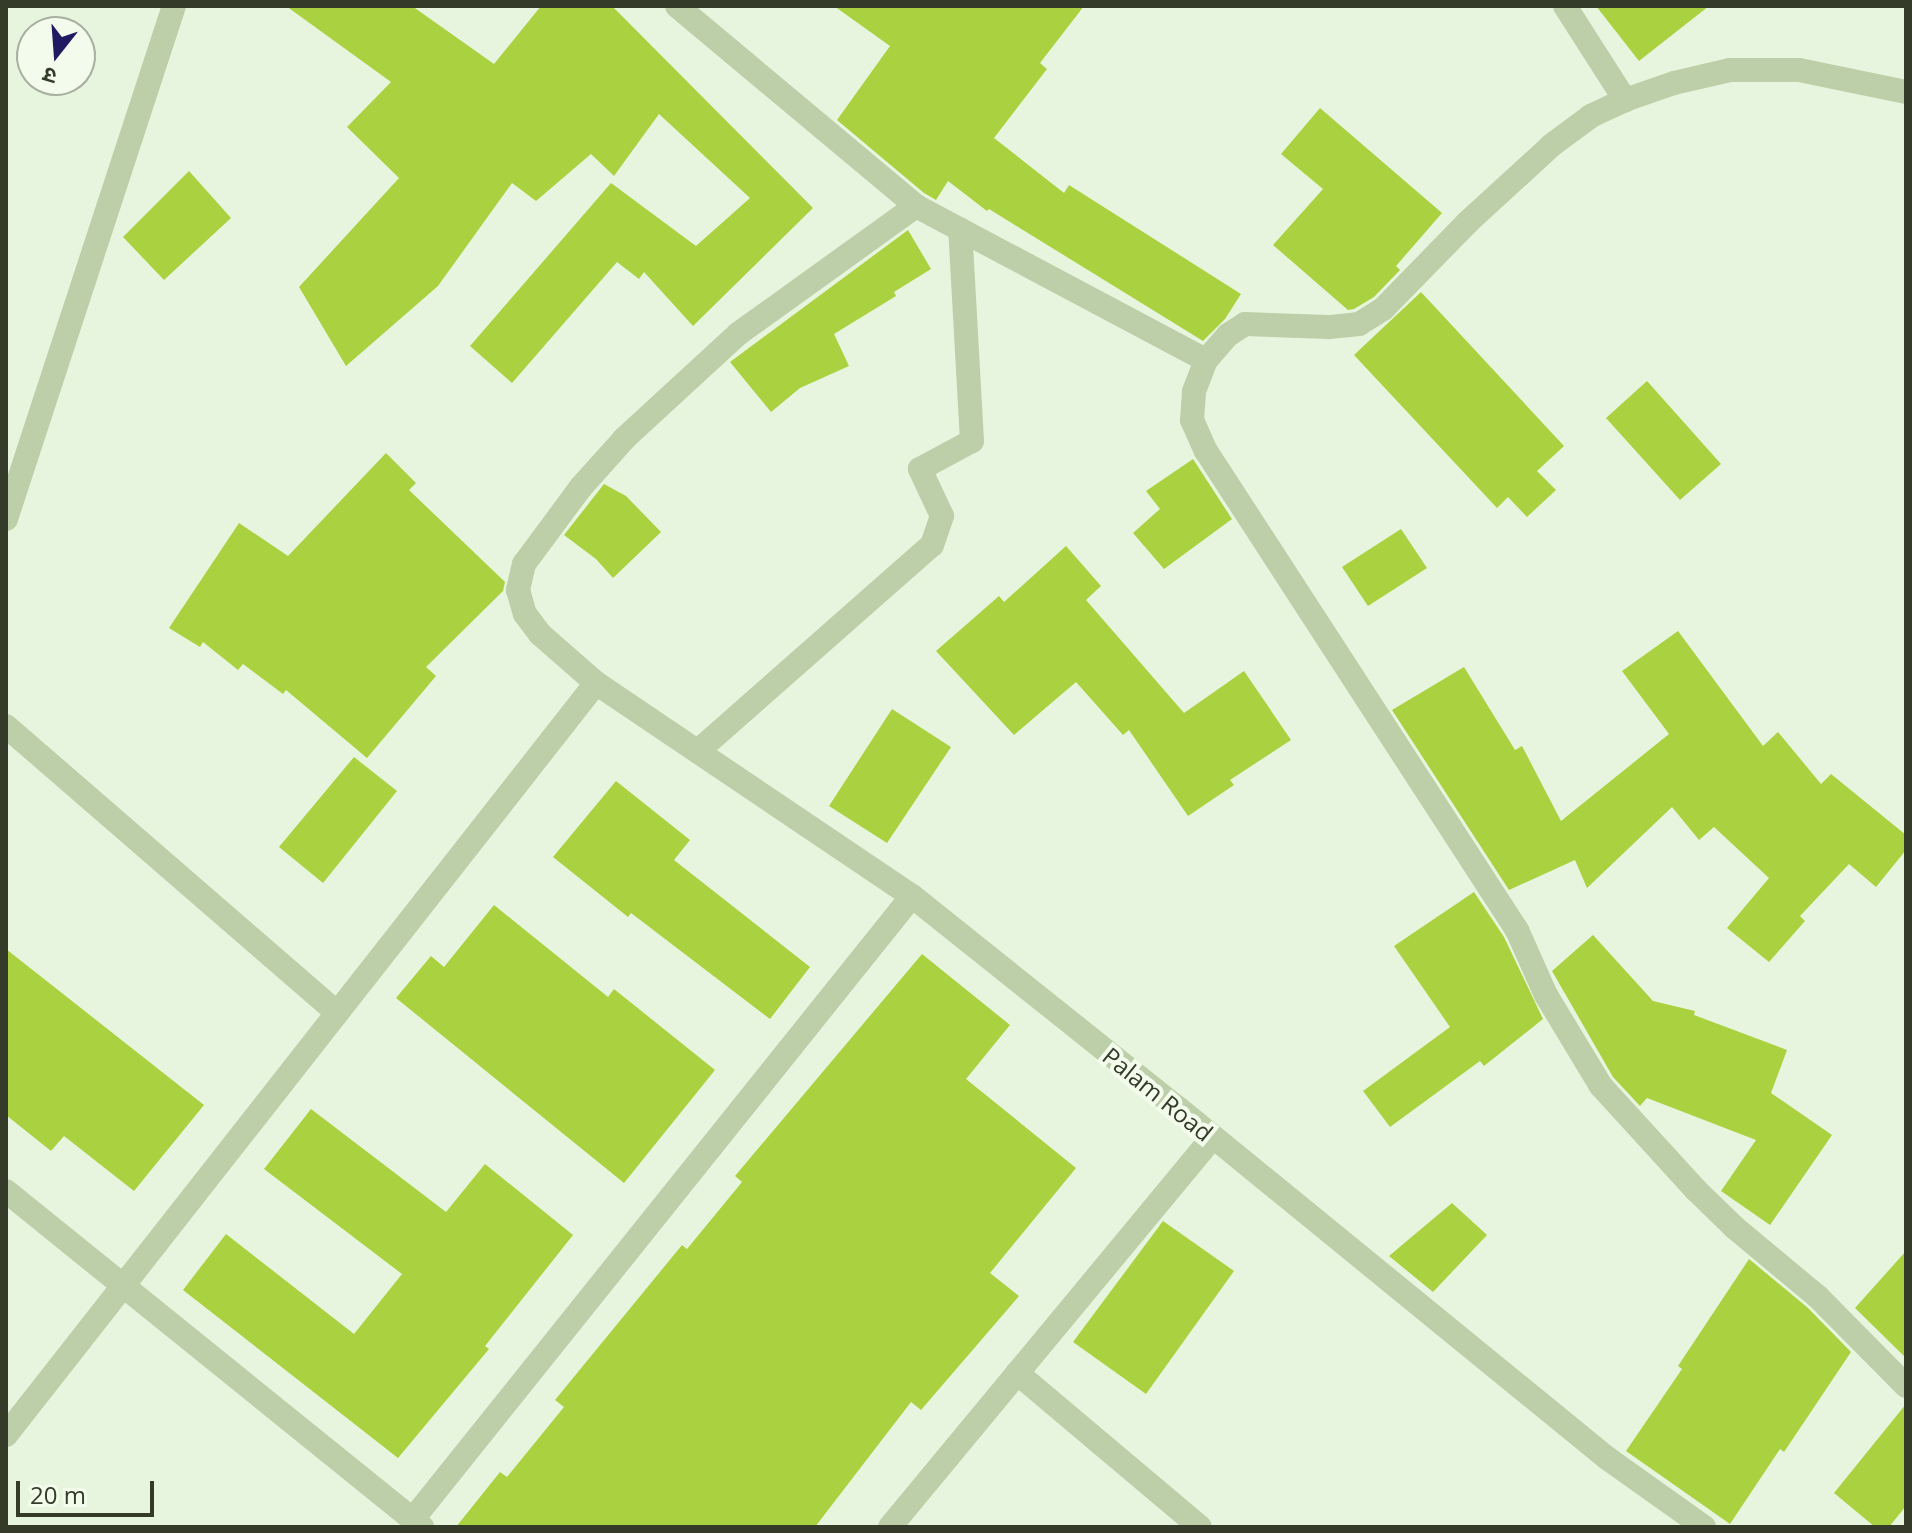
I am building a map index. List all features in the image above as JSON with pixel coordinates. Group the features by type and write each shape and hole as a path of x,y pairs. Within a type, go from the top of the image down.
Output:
{"street":[{"path":"6,519 174,6"},
{"path":"677,6 916,206 1206,360"},
{"path":"1565,6 1625,100"},
{"path":"1906,92 1799,70 1730,70 1674,83 1625,100 1591,116 1552,145 1467,223 1383,309 1359,324 1329,327 1245,324 1228,335 1206,360 1194,392 1192,420 1206,451 1517,930 1546,995 1601,1086 1705,1199 1818,1297 1906,1386"},
{"name":"Palam Road","path":"916,206 738,334 674,391 581,487 524,564 518,590 525,614 540,634 596,683 912,896 1607,1458 1704,1527"},
{"path":"698,751 932,545 942,516 920,469 972,441 960,229"},
{"path":"6,1435 596,683"},
{"path":"6,726 337,1013"},
{"path":"6,1191 417,1523 912,896"},
{"path":"890,1527 1212,1138"},
{"path":"1017,1373 1200,1527"}],"building":[{"path":"286,6 412,6 494,64 541,6 612,6 813,208 693,326 644,272 639,279 617,262 512,383 470,346 611,183 696,246 750,198 659,114 614,176 591,154 536,201 512,183 438,286 346,366 299,287 399,178 347,127 391,82"},
{"path":"834,6 1084,6 1040,63 1047,69 994,138 1064,193 1069,185 1241,294 1225,319 1203,341 989,209 987,211 948,181 936,200 924,193 837,120 890,46"},
{"path":"1596,6 1709,6 1639,61"},
{"path":"1320,108 1442,213 1396,266 1400,270 1374,297 1348,310 1273,245 1323,189 1281,154"},
{"path":"189,171 231,218 164,280 123,237"},
{"path":"908,230 931,269 894,292 896,296 834,334 849,366 800,388 771,412 730,362"},
{"path":"1421,292 1564,446 1537,471 1556,490 1527,517 1508,497 1497,508 1354,355"},
{"path":"1647,381 1721,464 1680,500 1606,418"},
{"path":"386,453 416,483 409,490 505,582 503,591 426,667 436,676 367,758 286,690 283,694 243,664 238,670 203,642 200,647 169,628 239,523 288,556"},
{"path":"1193,459 1232,519 1164,569 1133,533 1160,509 1146,491"},
{"path":"604,484 626,496 661,532 613,578 596,559 564,535"},
{"path":"1401,529 1427,568 1368,606 1342,567"},
{"path":"1066,546 1101,586 1086,600 1184,713 1244,671 1291,740 1230,780 1234,785 1188,816 1129,730 1123,735 1076,682 1014,735 936,651 999,596 1004,602"},
{"path":"1678,631 1763,746 1778,732 1821,784 1831,774 1906,835 1906,850 1876,887 1849,864 1800,916 1805,921 1769,962 1727,928 1769,878 1714,827 1699,840 1672,807 1587,888 1575,860 1509,890 1392,710 1464,667 1515,750 1522,746 1561,821 1669,734 1622,671"},
{"path":"892,709 951,747 887,843 829,806"},
{"path":"354,757 397,791 323,883 279,847"},
{"path":"616,781 690,840 674,860 810,967 770,1019 631,913 628,917 553,857"},
{"path":"1474,892 1504,937 1543,1019 1484,1066 1480,1061 1390,1127 1363,1091 1450,1027 1394,946"},
{"path":"494,905 608,997 614,989 715,1070 624,1183 396,998 431,956 444,967"},
{"path":"1593,935 1653,1001 1695,1011 1694,1015 1787,1050 1771,1093 1832,1135 1770,1225 1721,1191 1756,1140 1647,1098 1640,1106 1613,1077 1552,971"},
{"path":"6,949 204,1105 134,1191 64,1136 51,1151 6,1115"},
{"path":"922,954 1010,1025 966,1079 1076,1168 990,1273 1019,1296 921,1410 911,1402 815,1527 456,1527 500,1472 507,1477 564,1407 555,1400 682,1245 687,1249 742,1182 735,1176"},
{"path":"311,1109 446,1212 485,1164 573,1235 485,1346 489,1349 398,1458 183,1290 226,1234 354,1334 402,1274 264,1169"},
{"path":"1452,1203 1487,1235 1433,1292 1389,1256"},
{"path":"1163,1221 1234,1271 1146,1394 1073,1342"},
{"path":"1906,1251 1906,1358 1855,1308"},
{"path":"1749,1259 1808,1308 1851,1352 1784,1452 1780,1449 1730,1524 1626,1451 1682,1369 1678,1366"},
{"path":"1906,1404 1906,1506 1889,1527 1875,1527 1834,1493"}]}
